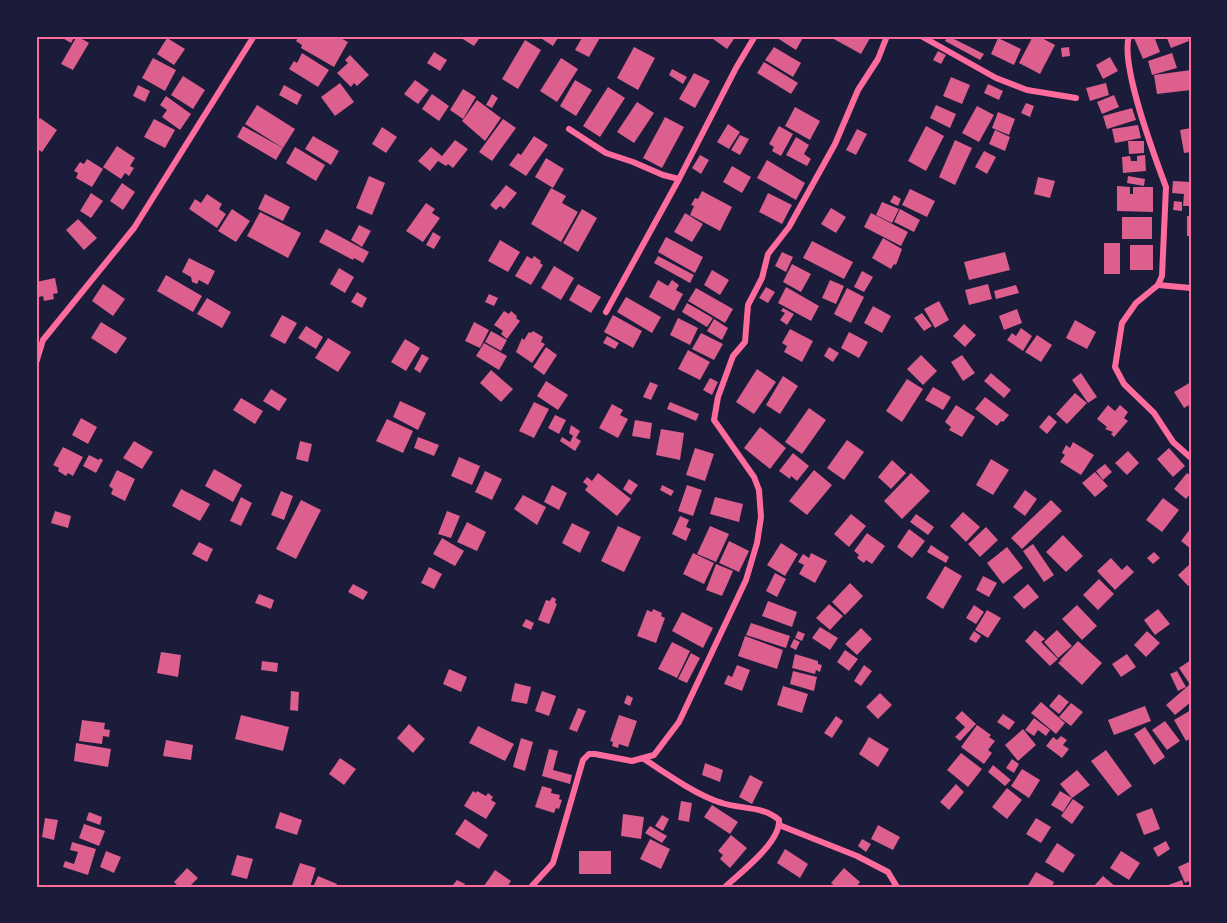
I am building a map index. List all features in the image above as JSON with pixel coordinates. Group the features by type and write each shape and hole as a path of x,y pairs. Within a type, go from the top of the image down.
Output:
{"street":[{"path":"36,363 43,340 134,228 254,36"},
{"path":"606,312 755,36"},
{"path":"531,887 553,862 583,760 589,754 632,761 654,755 679,722 746,580 758,543 761,518 759,490 754,477 714,420 718,397 733,356 745,342 748,305 762,278 768,254 789,227 835,144 858,90 878,59 887,36"},
{"path":"921,36 996,78 1027,90 1076,98"},
{"path":"1129,36 1125,47 1131,79 1166,187 1163,268 1158,285 1136,303 1122,323 1115,367 1124,384 1154,413 1173,441 1191,458"},
{"path":"569,129 606,153 663,176 679,179"},
{"path":"1158,285 1191,288"},
{"path":"645,759 670,777 720,803 765,812 779,820 772,842 725,887"},
{"path":"779,825 857,856 888,872 897,887"}],"building":[{"path":"59,36 75,36 71,43"},
{"path":"77,36 89,43 73,70 61,64"},
{"path":"299,36 337,36 348,42 334,67 301,48 302,45 296,41"},
{"path":"458,36 481,36 474,46"},
{"path":"539,36 559,36 553,46"},
{"path":"583,36 601,36 589,57 575,50"},
{"path":"709,36 736,36 727,49"},
{"path":"774,36 804,36 796,50"},
{"path":"833,36 867,36 870,38 861,54 832,38"},
{"path":"948,36 984,54 980,60 945,41"},
{"path":"1033,36 1038,36 1055,45 1040,74 1019,63"},
{"path":"1154,36 1160,52 1143,59 1134,38"},
{"path":"1166,36 1187,36 1189,41 1171,48"},
{"path":"167,38 185,49 174,65 157,54"},
{"path":"998,38 1021,49 1014,65 991,54"},
{"path":"525,40 541,50 518,89 502,79"},
{"path":"634,47 655,58 638,90 617,78"},
{"path":"774,47 801,63 793,77 765,60"},
{"path":"1069,47 1070,56 1062,57 1061,48"},
{"path":"938,51 946,55 941,64 933,60"},
{"path":"434,52 447,60 440,71 427,63"},
{"path":"302,53 329,70 318,87 289,69 294,61 297,63"},
{"path":"1172,53 1177,68 1152,75 1148,61"},
{"path":"350,55 369,75 357,86 354,83 351,87 337,73 348,63 345,60"},
{"path":"1110,57 1118,71 1103,79 1096,65"},
{"path":"153,58 176,70 165,91 142,78"},
{"path":"561,58 578,69 557,102 540,91"},
{"path":"764,62 798,83 791,94 757,73"},
{"path":"672,69 687,77 683,84 669,75"},
{"path":"1191,70 1191,90 1157,94 1154,75"},
{"path":"694,73 710,81 695,108 679,99"},
{"path":"183,76 205,90 193,109 171,95"},
{"path":"951,77 970,85 962,104 943,96"},
{"path":"415,80 429,90 418,104 404,94"},
{"path":"575,80 592,90 576,116 560,106"},
{"path":"340,83 354,102 335,116 321,97"},
{"path":"1106,83 1109,95 1090,101 1086,88"},
{"path":"988,84 1003,91 999,100 984,93"},
{"path":"138,85 150,91 145,102 133,96"},
{"path":"284,85 302,95 297,105 279,95"},
{"path":"608,87 625,98 600,137 583,126"},
{"path":"463,89 476,97 463,119 450,110"},
{"path":"432,94 449,106 439,121 422,109"},
{"path":"492,94 498,98 492,108 486,105"},
{"path":"1114,95 1119,107 1102,114 1097,102"},
{"path":"166,96 191,114 180,130 162,117 167,110 160,105"},
{"path":"477,100 501,118 485,141 462,121"},
{"path":"637,102 654,113 634,143 617,132"},
{"path":"1026,103 1034,106 1030,117 1021,113"},
{"path":"257,105 295,129 283,148 245,124"},
{"path":"936,105 956,114 950,128 930,118"},
{"path":"977,106 994,115 979,142 962,133"},
{"path":"795,107 820,121 810,140 785,126"},
{"path":"1132,108 1136,120 1107,129 1103,116"},
{"path":"998,112 1015,119 1009,135 992,128"},
{"path":"665,117 684,127 662,168 643,158"},
{"path":"40,118 57,130 42,152 36,148 36,123"},
{"path":"154,119 175,130 165,148 144,137"},
{"path":"503,119 516,128 492,161 479,152"},
{"path":"728,124 740,132 729,149 717,142"},
{"path":"1138,125 1141,138 1115,143 1112,129"},
{"path":"243,126 283,148 276,160 237,137"},
{"path":"779,126 793,134 781,156 772,151 774,147 769,144"},
{"path":"926,126 944,136 926,171 908,161"},
{"path":"382,127 397,137 386,153 372,144"},
{"path":"1191,128 1191,152 1184,153 1180,130"},
{"path":"857,129 867,134 856,155 846,150"},
{"path":"995,130 1010,137 1005,151 989,144"},
{"path":"740,135 749,139 740,155 731,150"},
{"path":"313,136 339,151 331,165 305,149"},
{"path":"534,136 548,145 526,176 509,165 518,153 521,155"},
{"path":"796,137 809,145 804,154 811,159 807,166 786,155"},
{"path":"455,140 468,149 453,168 438,161 430,171 418,161 431,147 442,156"},
{"path":"955,140 972,148 955,185 939,177"},
{"path":"1128,141 1144,141 1144,153 1129,154"},
{"path":"117,146 135,158 130,166 134,168 129,176 125,173 121,179 103,167"},
{"path":"295,147 325,165 316,181 286,163"},
{"path":"984,151 996,157 987,174 975,167"},
{"path":"700,155 709,160 701,174 692,168"},
{"path":"1145,155 1146,171 1123,173 1122,157 1130,156 1131,161 1137,161 1137,156"},
{"path":"546,158 564,169 553,188 535,177"},
{"path":"87,159 103,169 92,187 76,178 78,173 74,171 80,162 84,164"},
{"path":"767,160 805,183 796,200 757,178"},
{"path":"732,166 751,177 742,193 723,182"},
{"path":"369,176 385,183 372,215 356,208"},
{"path":"1128,176 1145,179 1144,186 1127,183"},
{"path":"1038,177 1055,181 1050,198 1034,194"},
{"path":"1173,181 1191,182 1191,206 1183,206 1184,194 1172,193"},
{"path":"122,183 135,192 123,210 110,201"},
{"path":"506,185 517,193 504,209 500,206 496,210 490,205"},
{"path":"1117,186 1130,187 1130,194 1133,194 1133,187 1153,187 1153,212 1117,211"},
{"path":"551,188 566,196 562,203 578,212 561,242 531,224"},
{"path":"910,189 935,201 927,217 902,205"},
{"path":"702,191 732,207 720,231 690,215 694,206 691,205"},
{"path":"91,193 103,201 91,218 80,211"},
{"path":"768,193 792,205 782,224 759,212"},
{"path":"207,194 222,204 219,209 226,214 217,228 189,209 195,199 201,203"},
{"path":"265,194 290,207 283,221 258,209"},
{"path":"894,195 901,199 898,206 890,202"},
{"path":"1174,201 1182,202 1182,211 1173,210"},
{"path":"882,202 899,209 892,223 876,215"},
{"path":"426,203 435,209 432,213 440,218 423,242 406,231"},
{"path":"831,208 846,217 836,233 821,224"},
{"path":"232,209 250,221 236,242 218,231"},
{"path":"582,209 597,218 578,252 563,243"},
{"path":"900,209 920,220 914,232 894,222"},
{"path":"260,212 301,233 288,258 247,236"},
{"path":"685,213 703,224 692,242 674,232"},
{"path":"871,213 908,232 901,246 864,227"},
{"path":"1187,216 1191,216 1191,236 1187,236"},
{"path":"1122,217 1152,217 1152,239 1122,239"},
{"path":"78,219 97,238 84,250 66,230"},
{"path":"359,225 371,231 362,247 351,240"},
{"path":"326,229 369,252 363,263 319,242"},
{"path":"433,232 441,237 434,249 426,245"},
{"path":"666,237 703,257 695,273 658,252"},
{"path":"883,238 902,249 896,265 894,264 891,269 872,258"},
{"path":"500,240 520,252 508,272 488,261"},
{"path":"812,241 853,262 844,279 803,258"},
{"path":"1104,243 1120,243 1120,274 1104,274"},
{"path":"1130,245 1153,245 1153,270 1130,270"},
{"path":"782,252 793,257 786,272 775,266"},
{"path":"1005,252 1010,270 969,280 964,262"},
{"path":"527,256 532,259 534,256 543,265 531,285 515,276"},
{"path":"658,256 694,275 690,283 654,263"},
{"path":"189,258 215,271 208,285 199,280 197,284 192,282 191,277 182,272"},
{"path":"792,264 811,274 801,292 783,282"},
{"path":"554,266 574,278 561,300 541,288"},
{"path":"339,268 354,277 345,293 330,284"},
{"path":"712,270 729,280 720,295 704,285"},
{"path":"862,271 873,277 864,292 854,287"},
{"path":"166,275 202,296 193,312 157,291"},
{"path":"55,278 58,293 53,294 54,299 44,301 43,296 39,297 36,282"},
{"path":"658,280 668,286 672,280 679,285 676,290 683,294 674,311 649,297"},
{"path":"830,280 844,286 836,304 822,298"},
{"path":"103,284 125,299 113,316 92,301"},
{"path":"578,284 601,297 591,313 569,300"},
{"path":"988,284 992,299 969,305 965,290"},
{"path":"1016,285 1019,293 996,299 994,291"},
{"path":"766,287 775,292 768,303 759,298"},
{"path":"786,287 819,306 811,321 778,303"},
{"path":"696,288 733,309 725,323 688,301"},
{"path":"847,288 864,297 851,323 834,314"},
{"path":"357,292 367,298 362,308 351,302"},
{"path":"489,294 498,298 494,306 485,302"},
{"path":"626,297 661,317 652,333 617,312"},
{"path":"207,298 231,312 222,328 197,314"},
{"path":"939,301 949,320 935,328 924,309"},
{"path":"687,303 713,318 707,327 682,312"},
{"path":"873,306 891,316 882,333 864,323"},
{"path":"783,308 794,314 787,325 780,320 785,313 781,311"},
{"path":"1017,309 1022,323 1004,330 999,316"},
{"path":"504,311 509,314 511,311 520,321 507,339 501,334 503,331 494,325"},
{"path":"922,313 932,326 924,331 914,318"},
{"path":"282,315 297,323 285,344 270,336"},
{"path":"613,315 642,331 633,348 604,332"},
{"path":"678,318 698,328 690,345 670,335"},
{"path":"714,319 728,328 722,340 707,331"},
{"path":"1075,320 1096,332 1087,349 1066,338"},
{"path":"101,322 127,338 116,354 91,338"},
{"path":"474,322 489,330 480,348 465,341"},
{"path":"964,324 976,335 965,347 953,336"},
{"path":"306,326 323,337 316,349 298,338"},
{"path":"1021,328 1032,336 1023,351 1007,340 1012,333 1016,336"},
{"path":"790,329 813,341 802,362 784,352 787,346 782,343"},
{"path":"491,331 507,340 501,351 485,342"},
{"path":"533,331 543,337 541,342 545,344 532,363 516,352 522,338 524,340 529,332"},
{"path":"849,332 868,342 859,358 841,348"},
{"path":"701,333 723,344 714,360 692,349"},
{"path":"1037,335 1052,345 1041,362 1025,352"},
{"path":"607,336 619,343 615,349 603,343"},
{"path":"328,338 351,352 338,372 315,358"},
{"path":"405,339 420,348 406,371 391,362"},
{"path":"484,343 507,356 499,370 476,356"},
{"path":"546,347 557,355 544,375 533,367"},
{"path":"829,347 839,353 833,362 824,356"},
{"path":"688,350 710,362 700,380 678,369"},
{"path":"422,354 429,358 420,373 414,369"},
{"path":"921,355 937,371 923,385 907,369"},
{"path":"962,355 975,373 963,381 951,362"},
{"path":"757,369 776,382 754,414 736,402"},
{"path":"491,370 513,389 501,402 480,383"},
{"path":"991,373 1011,390 1004,398 984,381"},
{"path":"1081,373 1097,397 1088,403 1072,380"},
{"path":"783,376 798,386 780,414 766,405"},
{"path":"710,378 718,382 712,395 703,390"},
{"path":"907,379 923,389 902,422 886,411"},
{"path":"546,381 568,395 558,410 537,396"},
{"path":"650,382 658,385 651,400 643,397"},
{"path":"1191,382 1191,404 1184,408 1174,392"},
{"path":"933,387 951,397 943,410 925,400"},
{"path":"271,389 287,399 279,411 263,401"},
{"path":"1075,393 1087,403 1067,424 1056,414"},
{"path":"985,397 1009,415 997,426 975,409"},
{"path":"241,398 263,411 255,424 233,410"},
{"path":"400,401 426,413 418,430 393,417"},
{"path":"534,402 549,409 534,438 519,431"},
{"path":"670,402 699,414 696,421 667,409"},
{"path":"612,404 623,410 620,415 628,419 618,438 599,428"},
{"path":"956,405 975,417 962,437 949,430 951,427 945,422"},
{"path":"1108,405 1115,411 1120,405 1128,412 1124,418 1128,421 1114,437 1111,434 1113,432 1105,429 1107,427 1097,419"},
{"path":"809,408 826,420 802,454 785,442"},
{"path":"555,415 566,420 559,434 548,428"},
{"path":"1049,415 1057,422 1047,434 1039,427"},
{"path":"81,418 97,427 88,444 72,435"},
{"path":"387,419 413,431 403,453 376,441"},
{"path":"635,420 652,423 650,439 632,436"},
{"path":"571,425 580,431 576,438 581,441 575,451 560,441 562,437 570,442 573,436 569,433"},
{"path":"760,427 786,448 770,469 744,448"},
{"path":"661,429 684,433 680,460 656,455"},
{"path":"418,437 439,445 434,456 414,448"},
{"path":"847,440 864,452 844,480 827,468"},
{"path":"134,441 153,452 142,469 123,458"},
{"path":"300,441 312,444 308,462 296,459"},
{"path":"1073,442 1094,455 1081,475 1060,462 1065,455 1062,453 1066,445 1070,448"},
{"path":"63,447 83,457 73,476 68,473 66,476 53,465"},
{"path":"695,448 714,454 705,481 686,475"},
{"path":"1169,448 1185,466 1173,477 1157,459"},
{"path":"1128,451 1139,463 1127,475 1115,463"},
{"path":"793,453 809,466 797,481 779,471"},
{"path":"89,455 103,460 96,473 83,466"},
{"path":"459,457 480,466 472,485 451,476"},
{"path":"991,459 1009,470 993,495 976,485"},
{"path":"892,460 906,473 891,489 878,477"},
{"path":"1105,464 1112,472 1103,480 1096,471"},
{"path":"214,469 242,485 233,502 205,486"},
{"path":"117,470 135,479 125,501 111,494 113,489 109,486"},
{"path":"814,470 832,485 807,515 789,501"},
{"path":"485,471 502,479 492,500 475,492"},
{"path":"1095,472 1108,486 1095,497 1082,483"},
{"path":"598,473 631,499 617,516 585,490 588,486 583,482 587,477 592,481"},
{"path":"911,473 930,491 902,519 884,501"},
{"path":"1187,473 1191,476 1191,493 1186,499 1174,489"},
{"path":"629,479 638,485 631,495 623,489"},
{"path":"552,485 567,493 559,510 544,502"},
{"path":"662,485 674,491 671,496 660,490"},
{"path":"687,485 702,490 693,516 678,511"},
{"path":"181,489 210,504 200,521 172,506"},
{"path":"1025,490 1037,499 1025,516 1013,507"},
{"path":"281,491 293,496 284,520 271,515"},
{"path":"523,495 546,507 537,525 514,509"},
{"path":"241,497 252,503 241,526 230,521"},
{"path":"715,497 743,504 739,522 710,514"},
{"path":"1163,498 1179,510 1162,532 1146,520"},
{"path":"301,500 321,510 296,559 276,549"},
{"path":"1051,500 1062,511 1022,549 1011,538"},
{"path":"55,511 71,516 68,528 51,523"},
{"path":"447,511 460,516 451,538 438,534"},
{"path":"963,512 980,527 966,542 950,526"},
{"path":"851,514 866,526 849,547 834,534"},
{"path":"916,514 934,527 928,535 910,522"},
{"path":"680,516 689,520 686,527 691,529 686,541 672,534"},
{"path":"467,522 486,532 477,551 457,542"},
{"path":"572,523 590,532 580,553 562,543"},
{"path":"618,526 641,537 624,572 601,561"},
{"path":"710,526 729,534 716,562 697,554"},
{"path":"986,527 998,540 980,557 968,544"},
{"path":"1191,528 1191,549 1181,541"},
{"path":"909,529 925,541 912,558 897,547"},
{"path":"867,533 885,546 872,564 866,560 864,563 857,558 859,555 854,551"},
{"path":"1063,535 1083,556 1066,572 1046,552"},
{"path":"442,538 464,551 455,566 433,554"},
{"path":"729,541 749,551 739,572 719,563"},
{"path":"199,542 213,549 207,562 192,554"},
{"path":"781,543 798,554 785,576 767,565"},
{"path":"1033,544 1054,575 1044,582 1023,551"},
{"path":"931,545 949,557 946,563 927,552"},
{"path":"1007,547 1023,568 1003,584 987,563"},
{"path":"1154,552 1160,558 1153,564 1147,558"},
{"path":"693,553 714,563 704,584 683,574"},
{"path":"811,553 827,561 815,583 799,574 804,565 798,562 803,554 809,558"},
{"path":"1111,558 1122,570 1127,565 1134,572 1115,590 1097,571"},
{"path":"1191,563 1191,583 1188,586 1178,575"},
{"path":"716,564 733,571 722,596 706,590"},
{"path":"945,566 962,576 943,609 926,598"},
{"path":"429,567 442,574 434,589 421,583"},
{"path":"775,573 786,579 777,597 766,591"},
{"path":"983,576 997,583 989,597 976,590"},
{"path":"1099,579 1114,594 1098,610 1083,595"},
{"path":"850,583 863,596 845,615 832,602"},
{"path":"353,584 368,592 363,600 348,592"},
{"path":"1028,584 1039,597 1024,609 1013,597"},
{"path":"259,594 274,600 271,609 255,603"},
{"path":"552,597 556,599 557,604 549,624 538,620 546,600 550,601"},
{"path":"768,601 797,612 792,627 762,616"},
{"path":"829,604 843,616 830,630 816,618"},
{"path":"974,605 984,612 976,624 966,618"},
{"path":"1077,605 1097,626 1082,640 1062,619"},
{"path":"653,609 662,613 661,616 665,618 656,643 637,636 647,610 652,612"},
{"path":"1158,609 1170,624 1155,635 1144,620"},
{"path":"987,610 1001,618 988,638 975,630"},
{"path":"682,612 713,628 703,648 672,631"},
{"path":"526,619 534,623 531,630 522,626"},
{"path":"751,623 790,636 786,648 746,635"},
{"path":"820,627 838,638 830,650 812,638"},
{"path":"861,628 872,639 857,655 845,644"},
{"path":"1035,630 1045,639 1041,642 1058,659 1050,666 1025,641"},
{"path":"1057,630 1072,646 1058,658 1044,642"},
{"path":"798,631 805,634 802,641 795,638"},
{"path":"974,631 981,636 976,643 969,639"},
{"path":"1147,631 1160,643 1146,657 1134,645"},
{"path":"745,636 783,650 777,669 738,656"},
{"path":"794,639 800,642 796,650 790,647"},
{"path":"1078,641 1102,663 1082,685 1058,663 1062,662 1060,660"},
{"path":"672,642 690,651 677,678 658,669"},
{"path":"845,650 858,659 849,671 837,662"},
{"path":"161,652 181,655 178,677 157,673"},
{"path":"691,653 700,658 687,683 678,679"},
{"path":"795,654 818,661 818,664 822,665 820,672 816,670 815,674 792,668"},
{"path":"1127,654 1136,667 1121,677 1112,664"},
{"path":"1191,660 1191,686 1179,668"},
{"path":"262,661 278,663 277,672 261,670"},
{"path":"737,665 750,670 742,691 724,684 728,675 732,677"},
{"path":"864,665 872,671 861,686 854,681"},
{"path":"449,669 467,677 461,692 443,684"},
{"path":"793,671 817,677 814,691 790,684"},
{"path":"1177,671 1186,687 1178,691 1170,674"},
{"path":"515,683 531,687 527,704 511,701"},
{"path":"1189,685 1191,702 1175,715 1166,705"},
{"path":"783,686 808,694 802,713 777,705"},
{"path":"291,691 299,692 298,711 290,710"},
{"path":"542,691 556,696 549,716 535,711"},
{"path":"880,693 892,705 878,719 866,707"},
{"path":"1059,694 1069,702 1059,714 1049,706"},
{"path":"627,695 633,698 630,706 624,703"},
{"path":"1041,702 1065,723 1056,734 1031,713"},
{"path":"1071,703 1083,712 1071,726 1059,717"},
{"path":"1145,706 1151,721 1114,735 1108,720"},
{"path":"578,708 586,711 577,732 569,729"},
{"path":"1191,710 1191,738 1186,741 1174,720"},
{"path":"962,711 976,724 960,741 955,737 965,727 955,718"},
{"path":"1003,714 1015,722 1009,730 997,722"},
{"path":"241,715 289,727 283,751 235,739"},
{"path":"619,715 637,721 628,747 619,744 618,748 612,746 613,742 610,741"},
{"path":"836,716 843,721 832,738 824,733"},
{"path":"1034,718 1050,730 1046,736 1038,730 1034,736 1025,730"},
{"path":"82,720 105,723 104,729 110,730 109,737 103,736 102,744 79,741"},
{"path":"1165,721 1180,741 1167,750 1152,730"},
{"path":"409,724 425,739 413,753 397,738"},
{"path":"977,725 991,735 989,737 995,741 988,750 992,753 984,764 961,747"},
{"path":"478,726 514,744 505,761 469,743"},
{"path":"1145,727 1165,757 1154,765 1134,734"},
{"path":"1023,729 1036,745 1018,761 1005,745"},
{"path":"1061,736 1067,740 1063,745 1069,749 1062,758 1046,746 1053,737 1057,740"},
{"path":"869,737 889,749 878,767 859,754"},
{"path":"521,738 533,742 525,771 513,767"},
{"path":"166,740 193,745 191,760 163,756"},
{"path":"76,743 111,749 108,767 74,761"},
{"path":"549,749 558,751 553,770 572,775 570,784 542,776"},
{"path":"1106,750 1132,786 1118,796 1091,761"},
{"path":"961,753 982,769 968,787 947,770"},
{"path":"340,758 356,769 344,785 329,774"},
{"path":"1012,759 1019,764 1014,773 1006,768"},
{"path":"705,763 723,770 720,782 702,775"},
{"path":"993,765 1011,780 1005,786 988,772"},
{"path":"1022,769 1040,780 1029,798 1011,786"},
{"path":"1077,770 1090,785 1072,798 1060,784"},
{"path":"750,775 763,782 752,804 739,797"},
{"path":"956,784 964,792 949,810 940,802"},
{"path":"542,786 552,789 551,793 560,795 559,799 562,800 559,809 556,808 554,813 535,807"},
{"path":"1007,788 1022,800 1007,819 992,807"},
{"path":"473,791 486,796 488,793 493,797 491,800 496,803 486,819 464,806"},
{"path":"1060,791 1072,798 1063,812 1051,805"},
{"path":"1073,799 1084,807 1072,824 1061,816"},
{"path":"681,801 692,803 689,822 678,820"},
{"path":"712,805 738,822 730,834 704,817"},
{"path":"1152,808 1160,829 1144,835 1136,814"},
{"path":"89,812 102,817 100,825 86,820"},
{"path":"280,812 302,820 297,835 275,828"},
{"path":"623,814 644,817 641,839 621,836"},
{"path":"662,815 669,819 663,831 655,826"},
{"path":"45,818 58,820 54,840 42,837"},
{"path":"1036,818 1051,827 1041,843 1026,834"},
{"path":"465,819 488,835 479,849 455,834"},
{"path":"84,824 105,831 99,846 79,838"},
{"path":"878,825 900,837 893,850 871,839"},
{"path":"650,826 667,836 662,843 645,833"},
{"path":"731,835 747,848 730,868 720,859 723,855 718,851"},
{"path":"650,839 670,849 661,869 640,859"},
{"path":"862,839 871,844 866,852 858,846"},
{"path":"1166,841 1170,849 1158,857 1153,848"},
{"path":"72,842 96,849 88,875 63,867 65,861 74,864 78,852 70,850"},
{"path":"1057,843 1075,855 1063,873 1045,862"},
{"path":"785,849 808,864 800,878 777,863"},
{"path":"106,851 121,857 114,873 100,867"},
{"path":"579,851 611,851 611,874 579,874"},
{"path":"1121,851 1140,863 1129,880 1110,868"},
{"path":"237,855 253,859 247,879 231,875"},
{"path":"1191,861 1191,880 1185,883 1178,867"},
{"path":"300,863 316,868 310,887 292,885"},
{"path":"187,868 198,878 189,887 179,887 174,882"},
{"path":"844,868 860,882 856,887 836,887 831,883"},
{"path":"495,870 511,881 507,887 484,886"},
{"path":"1036,872 1054,882 1052,887 1027,887"},
{"path":"318,876 337,884 336,887 313,887"},
{"path":"1103,876 1116,887 1093,887"},
{"path":"457,880 465,884 463,887 451,887"},
{"path":"1182,880 1184,887 1163,887"}]}
